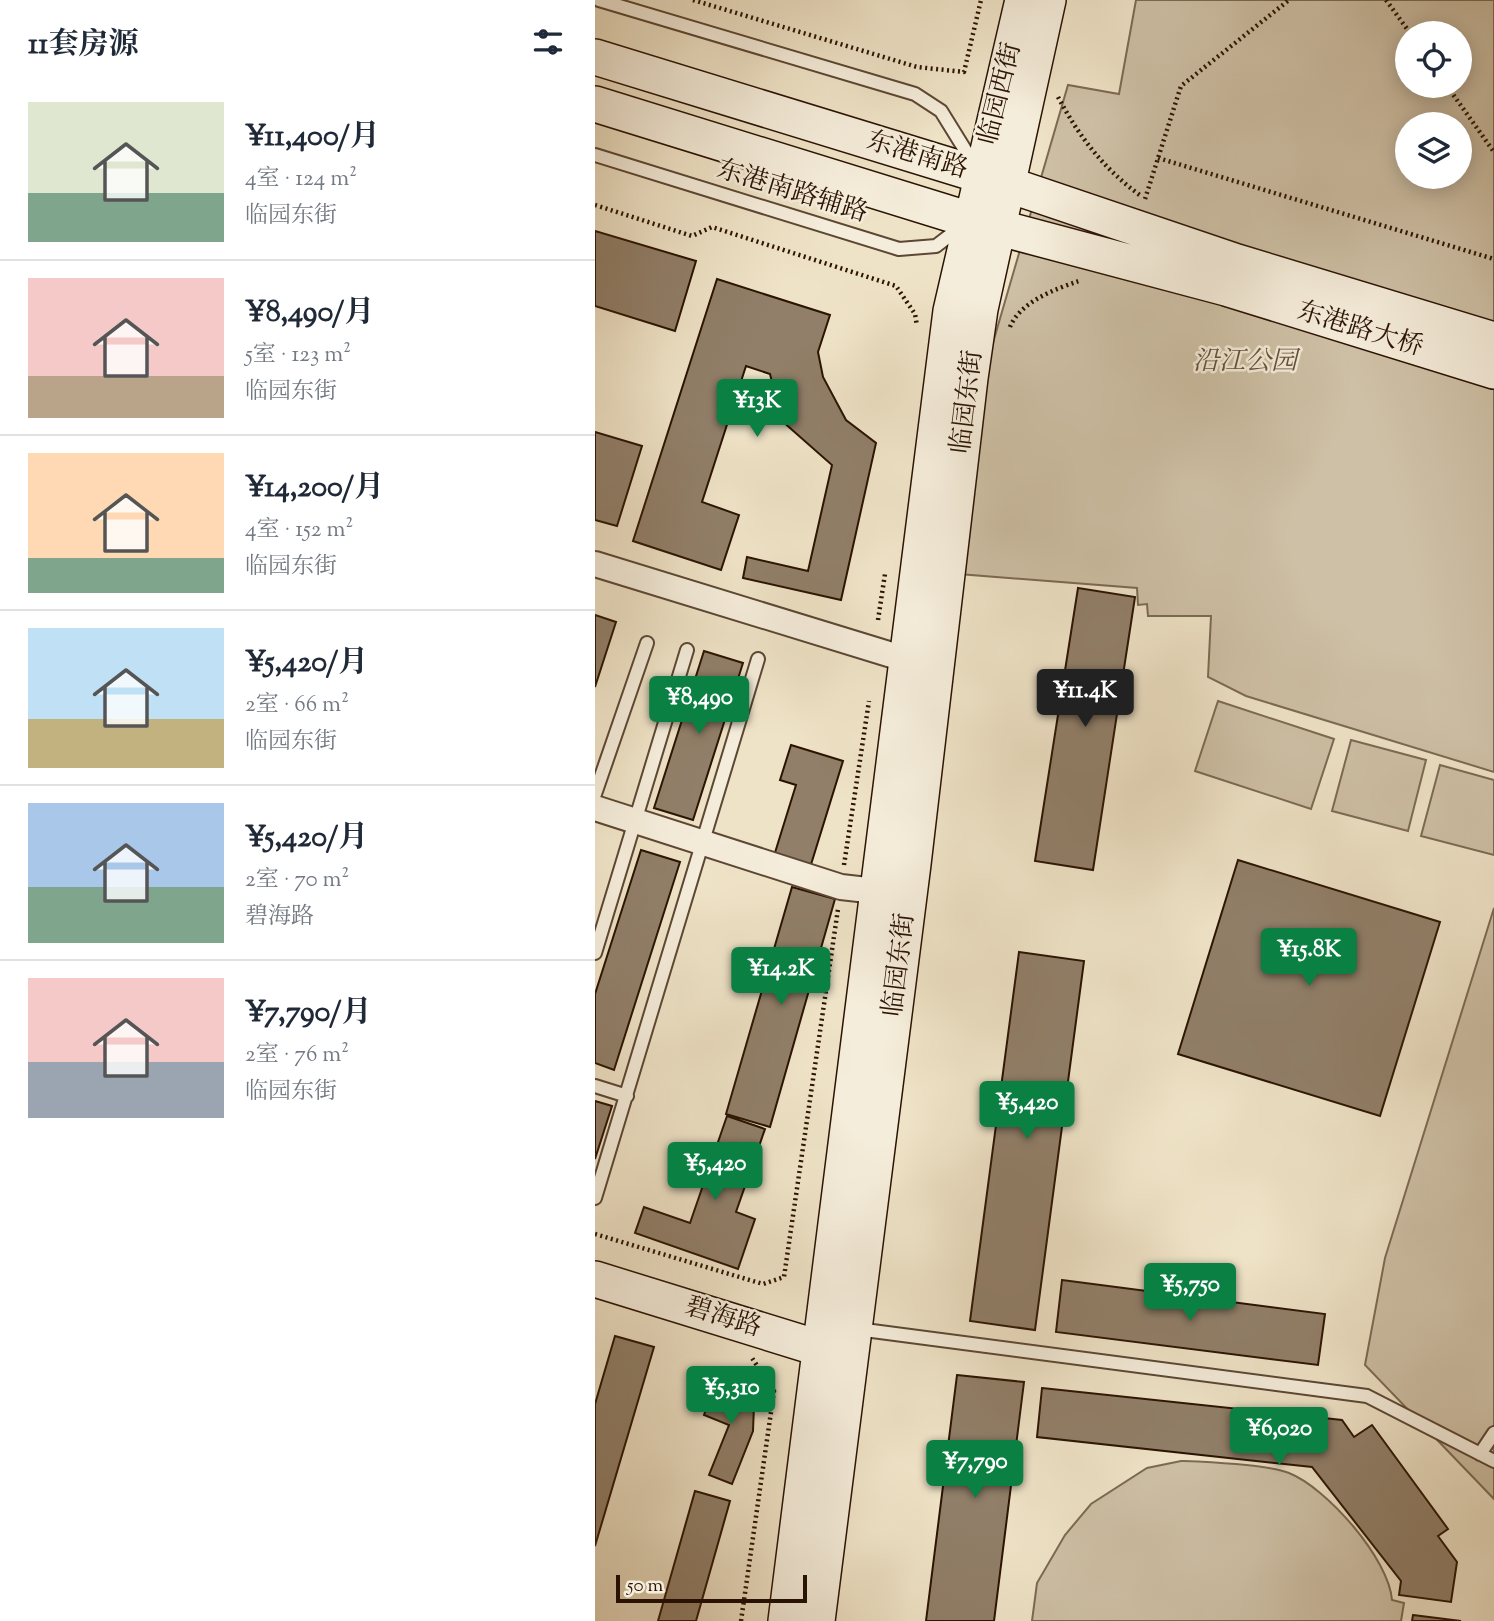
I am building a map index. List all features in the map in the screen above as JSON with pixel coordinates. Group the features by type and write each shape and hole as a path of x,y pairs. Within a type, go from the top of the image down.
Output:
{"street":[{"name":"临园西街","path":"995,181 1008,72 1023,0"},
{"name":"临园西街","path":"965,310 995,181 1048,0"},
{"name":"东港南路","path":"595,57 995,181 1232,275"},
{"name":"东港南路","path":"595,104 984,223 1232,275"},
{"name":"东港路大桥","path":"1232,275 1494,340"},
{"name":"东港路大桥","path":"1232,275 1494,372"},
{"name":"临园东街","path":"893,893 908,660 965,310"},
{"name":"临园东街","path":"817,1621 842,1345 893,893 965,310"},
{"path":"595,564 908,660"},
{"path":"595,808 841,887 893,893"},
{"name":"碧海路","path":"595,1279 842,1345"},
{"name":"临园东街","path":"786,1621 842,1345"}],"lane":[{"path":"599,0 915,94 941,111 995,181"},
{"name":"东港南路辅路","path":"595,155 899,249 936,246 984,223"},
{"path":"595,794 647,643"},
{"path":"595,953 687,650"},
{"path":"595,1198 758,659"},
{"path":"595,1086 627,1096"},
{"path":"842,1345 1367,1395 1494,1461"},
{"path":"1480,1454 1494,1433"}],"path":[{"path":"693,0 917,67 964,72 981,0"},
{"path":"1145,199 1181,86 1289,0"},
{"path":"1386,0 1401,21"},
{"path":"1057,96 1086,146 1117,178 1145,199 1156,203"},
{"path":"1456,98 1494,152"},
{"path":"1158,158 1494,259"},
{"path":"595,205 692,236 712,227 896,286"},
{"path":"1009,329 1013,318 1039,298 1087,278"},
{"path":"595,1234 763,1284 784,1277 869,700"},
{"path":"741,1621 774,1391 748,1352"}],"green space":[{"name":"沿江公园","path":"1136,0 1494,0 1494,772 1246,696 1208,677 1211,616 1148,616 1147,604 1138,605 1137,588 959,574 990,353 1068,85 1119,94"},
{"path":"1218,701 1334,739 1311,809 1195,771"},
{"path":"1351,740 1426,760 1408,831 1332,811"},
{"path":"1440,765 1494,780 1494,855 1421,836"},
{"path":"1494,908 1494,1499 1365,1365 1385,1258"},
{"path":"1181,1461 1266,1467 1289,1473 1321,1493 1354,1527 1368,1546 1388,1583 1392,1600 1404,1603 1401,1621 1032,1621 1037,1583 1065,1535 1091,1504 1147,1468"}],"building":[{"path":"595,231 696,261 675,331 595,306"},
{"path":"717,279 830,315 818,352 823,377 846,420 876,443 841,600 743,578 747,557 808,571 832,465 782,421 770,374 746,366 702,502 739,515 721,570 633,541"},
{"path":"595,432 642,446 617,526 595,520"},
{"path":"1078,588 1135,597 1093,870 1035,861"},
{"path":"595,615 616,622 595,687"},
{"path":"704,651 743,663 693,820 654,808"},
{"path":"791,745 843,761 809,871 773,859 796,785 780,780"},
{"path":"641,850 680,862 614,1070 595,1063 595,994"},
{"path":"1238,860 1440,922 1380,1116 1178,1054"},
{"path":"792,887 835,899 770,1127 726,1114"},
{"path":"1019,952 1084,961 1035,1330 970,1321"},
{"path":"595,1101 612,1106 595,1159"},
{"path":"727,1116 765,1129 736,1212 755,1219 738,1269 635,1233 644,1207 690,1223"},
{"path":"1062,1280 1325,1314 1318,1365 1056,1332"},
{"path":"615,1336 654,1347 595,1546 595,1404"},
{"path":"720,1373 737,1380 754,1405 753,1431 732,1484 709,1475 729,1425 704,1415"},
{"path":"957,1375 1024,1382 994,1621 926,1621"},
{"path":"1042,1388 1342,1420 1354,1437 1372,1425 1448,1529 1438,1536 1457,1562 1451,1602 1399,1595 1401,1581 1312,1467 1037,1437"},
{"path":"695,1491 730,1501 696,1621 658,1621"},
{"path":"1413,1615 1461,1621 1412,1621"}]}
